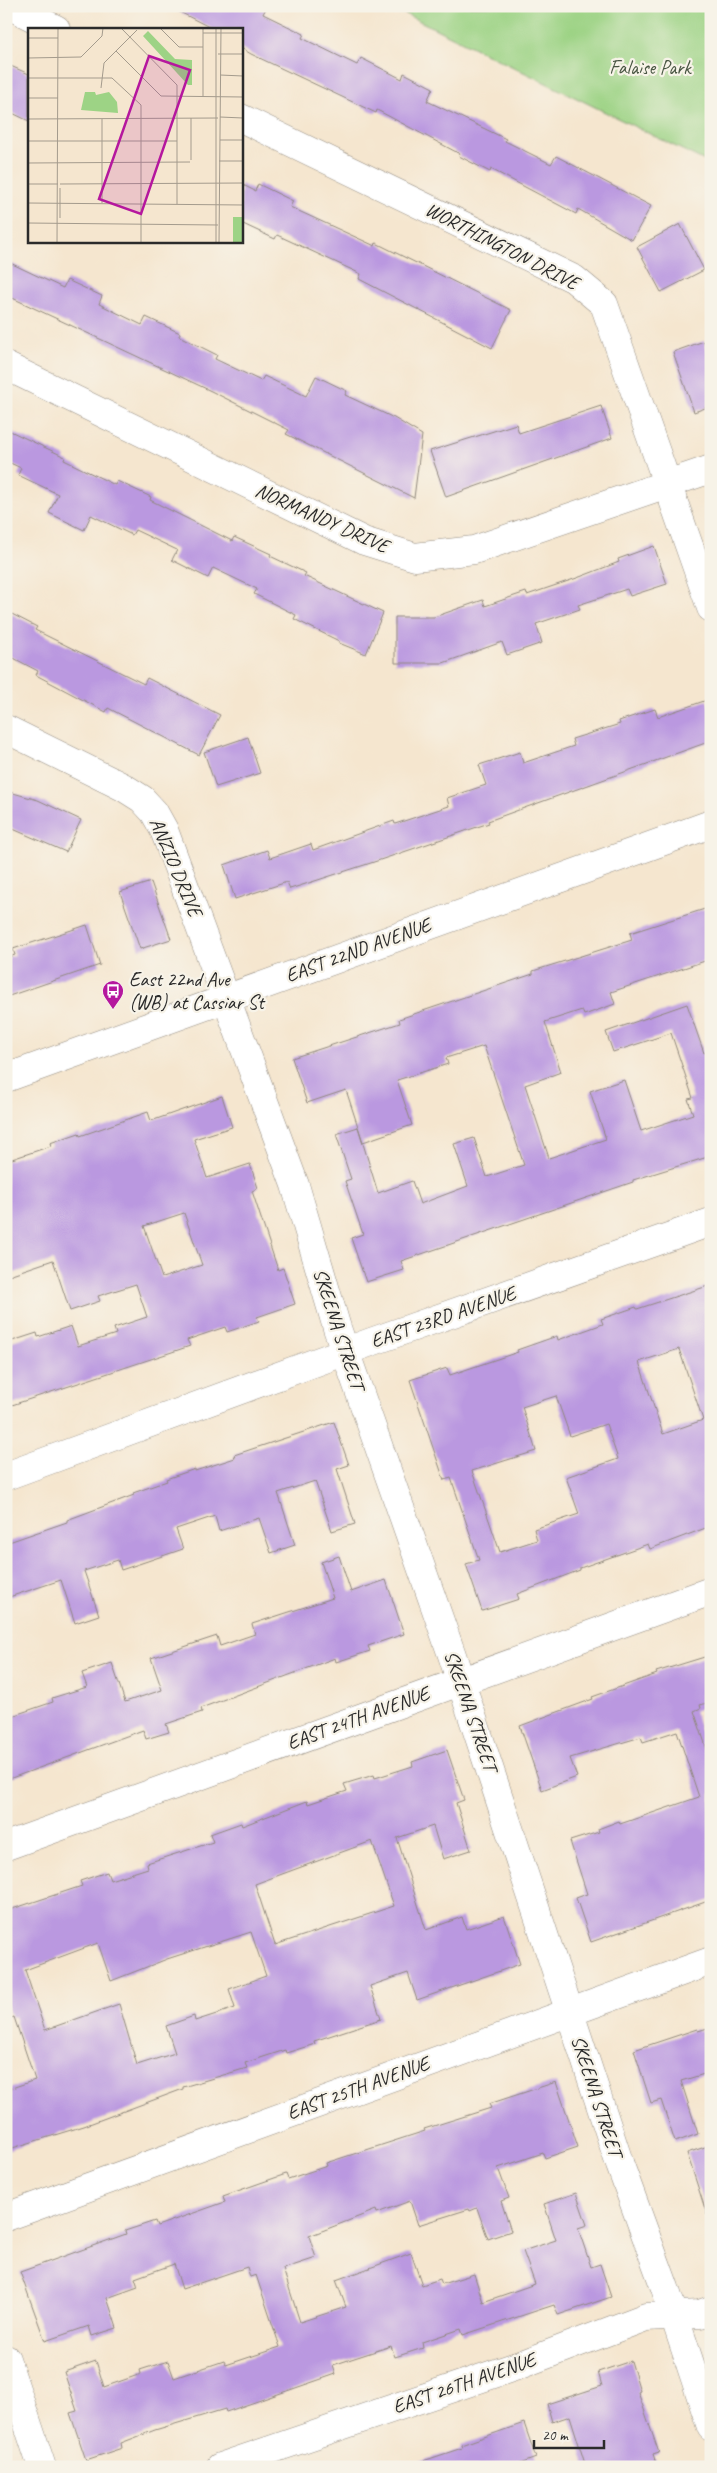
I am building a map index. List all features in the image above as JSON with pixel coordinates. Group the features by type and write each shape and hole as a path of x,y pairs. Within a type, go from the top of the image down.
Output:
{"street":[{"path":"10,6 54,28"},
{"name":"WORTHINGTON DRIVE","path":"242,118 574,279 604,304 711,608"},
{"name":"NORMANDY DRIVE","path":"6,366 364,541 415,557 474,550 711,469"},
{"name":"ANZIO DRIVE","path":"6,729 123,787 142,799 154,812 164,830 227,998"},
{"name":"EAST 22ND AVENUE","path":"6,1078 711,824"},
{"name":"SKEENA STREET","path":"227,998 295,1185 345,1352 460,1681 620,2165 711,2427"},
{"name":"EAST 23RD AVENUE","path":"6,1476 345,1352 711,1222"},
{"name":"EAST 24TH AVENUE","path":"6,1846 711,1590"},
{"name":"EAST 25TH AVENUE","path":"6,2217 711,1960"},
{"name":"EAST 26TH AVENUE","path":"220,2467 517,2366 646,2317 700,2314 711,2310"},
{"path":"6,2359 42,2467"}],"green space":[{"name":"Falaise Park","path":"389,6 711,6 711,164"}],"building":[{"path":"168,6 267,6 263,14 304,34 302,38 357,65 361,58 402,79 404,73 433,88 427,101 506,139 505,141 551,164 556,156 651,206 632,240 578,209 576,214 491,169 490,172 377,110 376,113 251,54 242,49 242,28 211,28"},
{"path":"6,64 28,74 28,121 6,110"},
{"path":"242,184 255,191 258,184 293,201 290,207 375,246 376,243 511,310 492,348 359,279 361,274 277,235 275,239 242,223"},
{"path":"680,224 704,270 661,292 637,247"},
{"path":"6,261 63,288 67,280 102,296 99,304 142,325 146,317 180,333 179,336 217,355 215,359 261,381 264,376 306,396 316,376 347,391 345,395 394,418 422,435 414,498 286,434 289,430 211,391 6,295"},
{"path":"704,341 711,361 711,406 694,412 673,352"},
{"path":"601,406 612,438 446,497 430,451 516,424 519,433"},
{"path":"6,429 65,457 64,460 115,485 117,481 151,497 150,500 232,541 234,537 271,554 270,556 306,573 304,576 383,613 366,654 339,643 339,641 294,619 296,615 254,594 257,589 213,568 208,578 172,560 177,550 135,530 132,535 91,515 84,530 49,513 58,494 18,475 21,468 6,461"},
{"path":"654,546 667,584 630,596 627,589 578,605 580,609 536,624 542,643 507,655 502,642 443,663 395,663 395,617 434,617 483,600 485,606 526,592 527,595 619,562 618,559"},
{"path":"6,611 37,627 35,630 144,684 147,678 220,715 199,755 108,708 106,712 36,675 38,671 6,654"},
{"path":"707,700 711,712 711,741 488,821 489,823 380,860 290,889 287,882 235,899 224,865 267,850 270,858 311,844 313,850 394,821 395,824 449,806 447,798 486,785 479,765 520,752 523,763 574,746 572,739 620,724 619,721 655,709 658,717"},
{"path":"248,737 260,773 216,787 204,752"},
{"path":"6,791 38,800 81,820 66,852 6,826"},
{"path":"151,882 171,939 140,949 120,892"},
{"path":"711,907 711,959 611,992 615,1004 584,1015 582,1010 545,1022 561,1072 525,1085 549,1158 606,1139 590,1091 624,1080 641,1131 693,1114 688,1099 693,1098 671,1033 613,1052 606,1032 687,1004 704,1053 711,1050 711,1156 633,1180 633,1182 401,1261 404,1270 366,1282 351,1238 363,1234 345,1181 351,1179 336,1134 358,1127 378,1193 412,1181 420,1204 468,1186 454,1144 474,1138 487,1177 524,1165 484,1046 446,1058 448,1064 397,1080 412,1125 363,1142 346,1090 307,1103 292,1058 400,1023 399,1019 533,974 533,971 632,940 630,933"},
{"path":"87,925 100,965 6,997 6,958 15,955 13,949"},
{"path":"222,1096 232,1127 194,1139 207,1178 250,1164 258,1188 252,1191 278,1270 283,1268 295,1304 257,1317 259,1321 227,1332 225,1327 187,1340 190,1346 6,1407 6,1343 37,1333 38,1337 71,1326 78,1346 116,1334 114,1328 147,1317 136,1284 98,1296 100,1301 70,1311 53,1260 6,1276 6,1161 51,1146 50,1143 79,1133 80,1136 148,1112 151,1121","holes":["184,1213 202,1265 162,1278 144,1226"]},
{"path":"711,1285 711,1526 650,1549 648,1544 580,1568 580,1570 517,1594 519,1599 482,1611 466,1564 479,1560 451,1478 444,1480 410,1380 447,1368 450,1375 518,1352 517,1350 557,1336 558,1340 603,1324 601,1319 636,1307 637,1309","holes":["679,1349 703,1420 663,1434 639,1362","556,1396 570,1436 606,1424 618,1459 566,1477 579,1514 534,1529 537,1540 500,1552 472,1471 536,1451 522,1407"]},
{"path":"334,1422 349,1465 337,1469 355,1524 332,1531 315,1481 278,1493 295,1545 271,1553 259,1518 219,1531 215,1516 176,1529 183,1549 121,1570 118,1560 84,1571 99,1615 75,1623 61,1580 6,1598 6,1543 67,1522 67,1520 167,1481 166,1479 235,1458 234,1455"},
{"path":"339,1556 351,1592 386,1580 404,1634 368,1646 370,1651 336,1662 335,1658 201,1708 202,1712 166,1724 169,1732 146,1739 143,1730 6,1780 6,1718 53,1702 52,1698 87,1687 82,1673 112,1663 125,1702 162,1690 151,1658 217,1636 220,1646 255,1634 252,1624 333,1598 321,1562"},
{"path":"711,1655 711,1702 700,1705 701,1708 694,1711 711,1761 711,1900 591,1942 576,1898 587,1894 570,1841 599,1832 598,1829 619,1821 620,1824 699,1797 677,1731 643,1742 641,1737 570,1758 577,1777 542,1790 520,1726 593,1699 592,1697 657,1674 656,1672"},
{"path":"447,1750 464,1800 456,1803 471,1850 443,1859 433,1826 397,1838 426,1930 462,1917 466,1929 504,1916 520,1964 417,2000 408,1973 370,1986 381,2019 314,2041 315,2044 286,2053 285,2050 245,2063 247,2068 183,2087 183,2089 84,2126 6,2150 6,2090 35,2080 14,2017 11,2018 6,2002 6,1911 82,1886 80,1881 107,1872 110,1880 148,1868 147,1863 213,1842 210,1834 241,1823 242,1826 307,1801 308,1804 347,1791 344,1784 374,1775 375,1778 413,1766 412,1762","holes":["372,1841 394,1906 275,1945 255,1884","251,1932 266,1976 229,1989 235,2008 195,2021 194,2016 166,2026 175,2053 137,2065 119,2004 45,2030 25,1970 98,1943 111,1981 167,1959"]},
{"path":"711,2027 711,2072 681,2081 698,2134 675,2142 661,2100 651,2103 634,2050 697,2029 698,2031"},
{"path":"556,2082 578,2147 545,2158 543,2153 498,2168 509,2198 501,2201 511,2231 488,2239 477,2208 418,2225 410,2201 377,2213 376,2210 309,2236 316,2258 283,2269 300,2322 346,2307 336,2280 411,2253 422,2285 440,2279 442,2284 474,2274 483,2302 535,2284 523,2251 556,2240 544,2204 576,2193 587,2225 578,2228 591,2267 600,2264 611,2297 558,2315 554,2305 463,2335 461,2329 422,2342 423,2348 395,2357 391,2346 333,2365 336,2374 226,2412 225,2409 155,2430 121,2443 122,2448 86,2460 70,2413 77,2411 64,2372 96,2361 104,2387 141,2374 140,2370 168,2361 174,2378 224,2361 226,2365 280,2347 256,2275 250,2277 247,2267 182,2289 174,2264 135,2278 138,2287 107,2298 117,2328 92,2336 89,2326 45,2341 20,2272 126,2234 125,2231 155,2221 157,2226 225,2202 223,2196 286,2174 288,2179 327,2166 326,2163 491,2108 489,2104"},
{"path":"711,2145 711,2214 707,2215 687,2153"},
{"path":"631,2361 640,2391 638,2392 659,2453 653,2455 657,2467 586,2467 570,2416 552,2422 547,2404 602,2386 598,2372"},
{"path":"524,2423 536,2458 512,2467 417,2467 417,2463 462,2448 461,2445"}],"place":[{"name":"East 22nd Ave (WB) at Cassiar St","path":"113,1010"}]}
